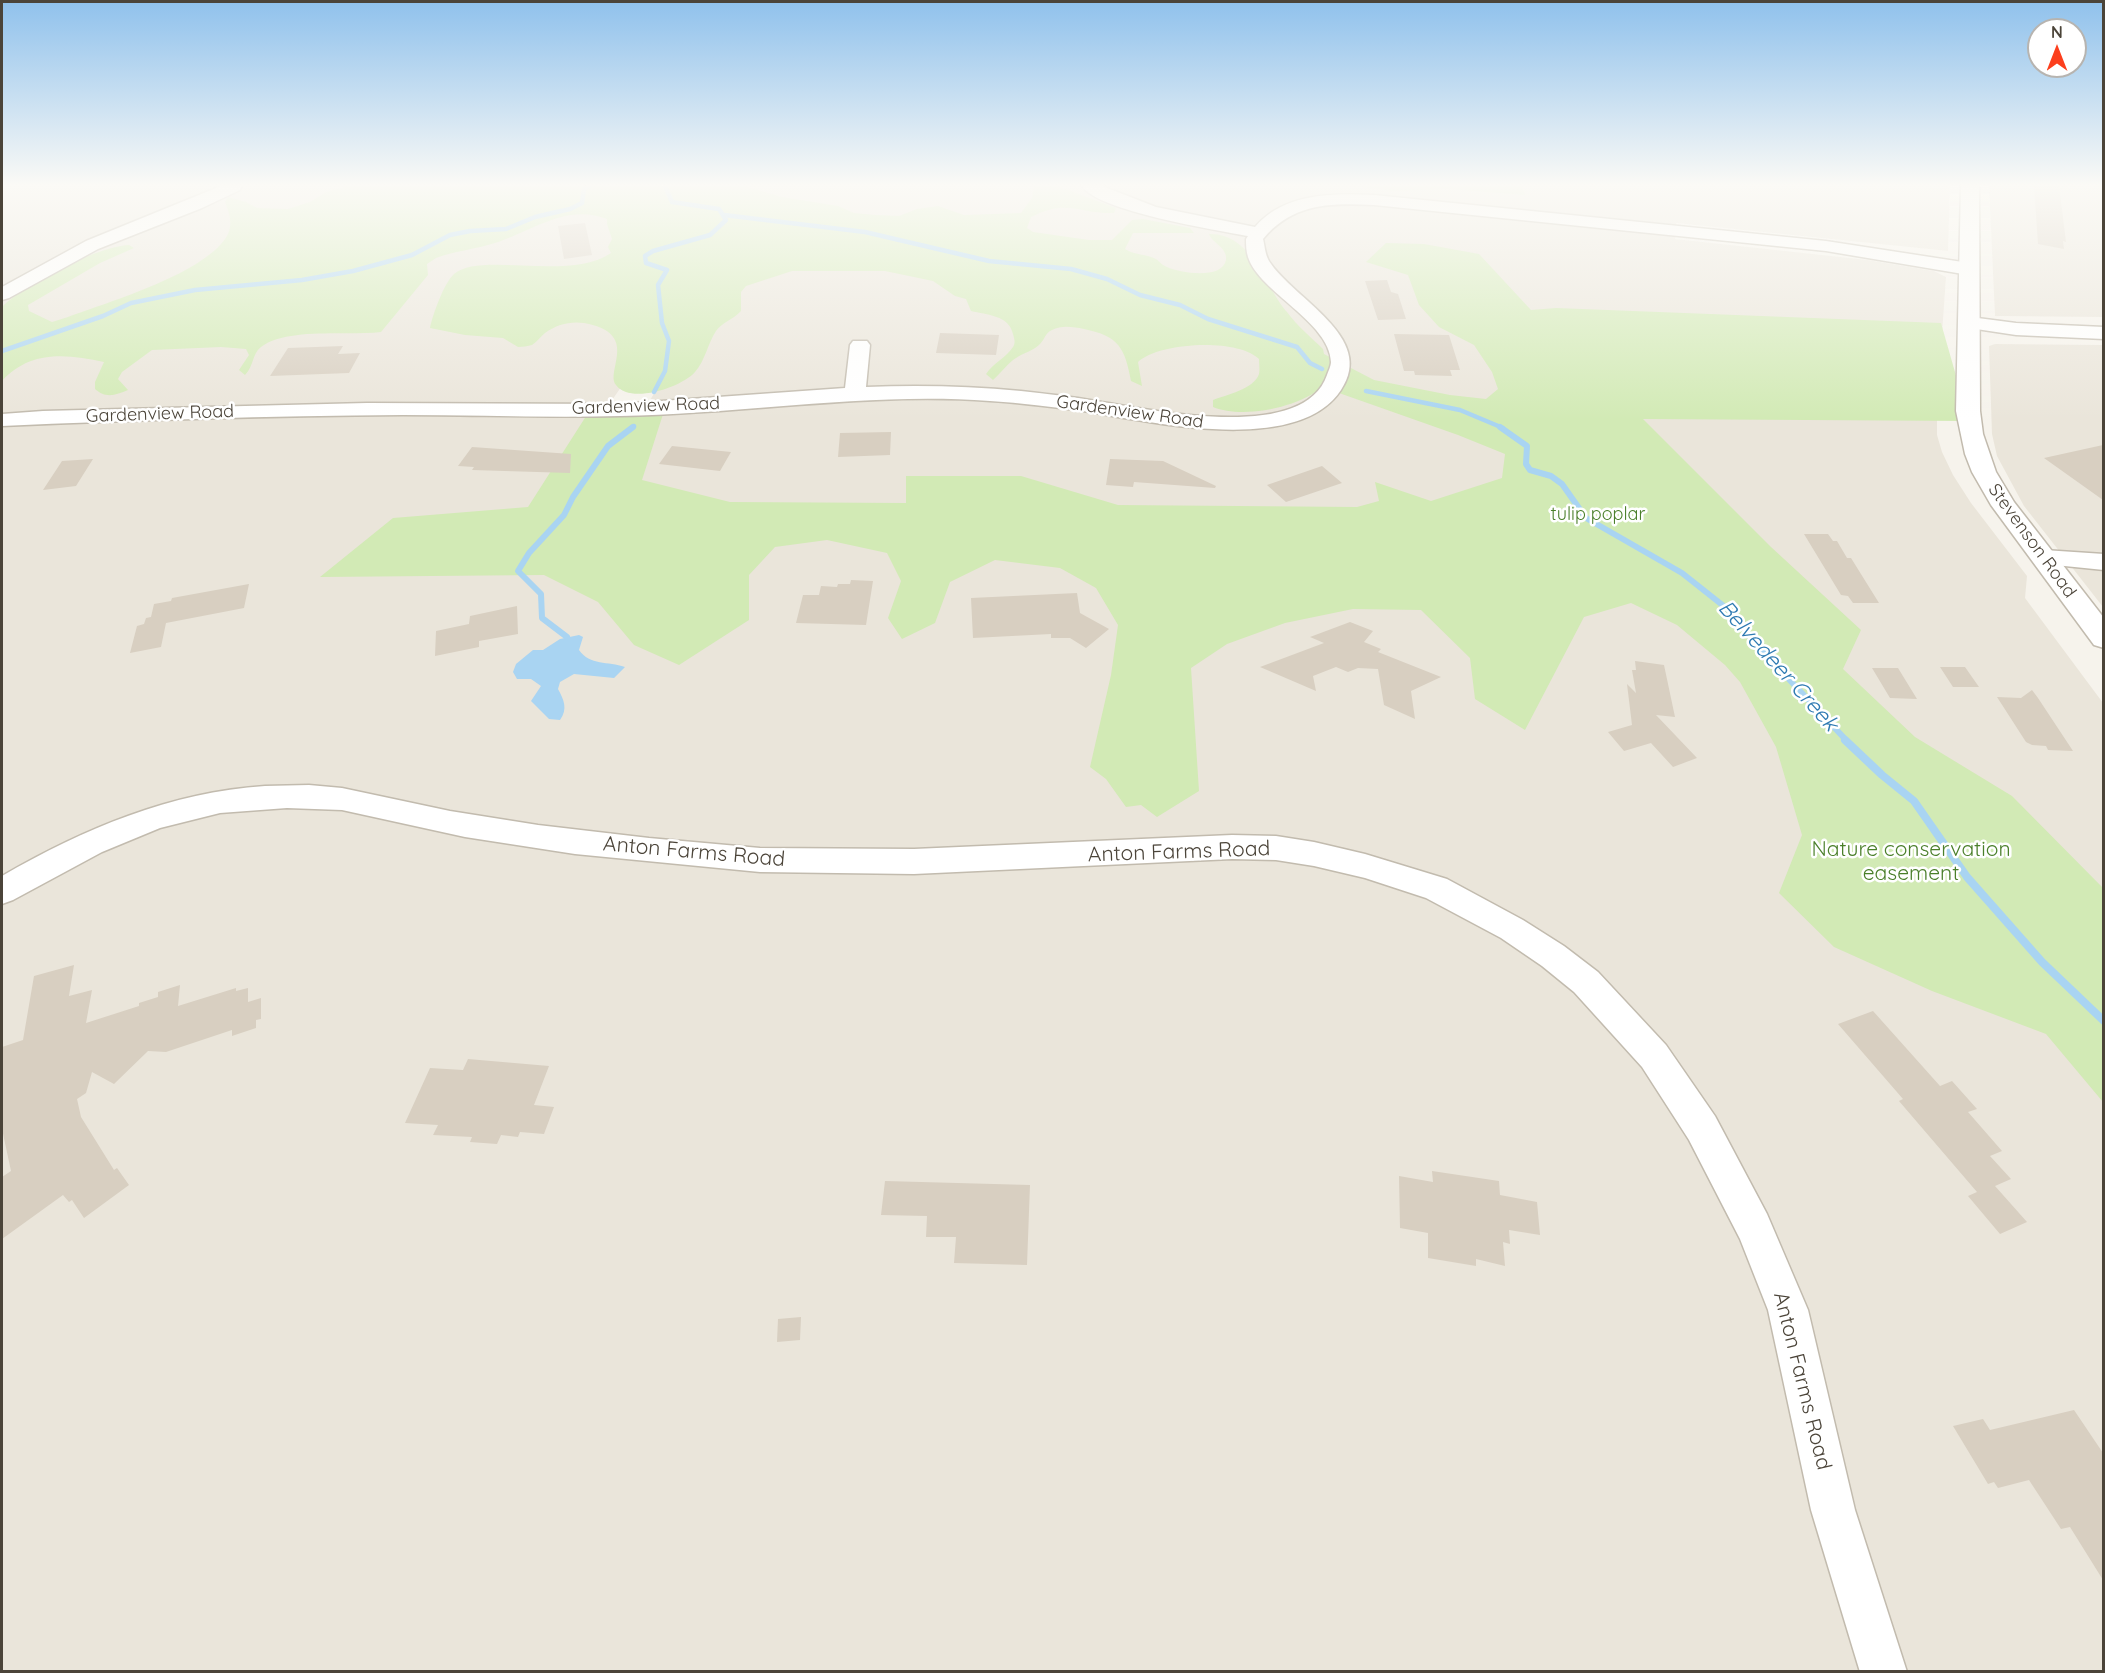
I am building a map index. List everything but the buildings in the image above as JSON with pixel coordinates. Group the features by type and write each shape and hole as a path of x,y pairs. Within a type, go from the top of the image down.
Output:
{"street":[{"path":"2,294 57,264"},
{"name":"Gardenview Road","path":"2,420 292,410 630,409 855,393 937,392 1073,403 1198,423 1265,421 1304,408 1322,399 1337,380 1341,366 1341,354 1330,333 1261,264"},
{"path":"1938,264 1969,269"},
{"name":"Stevenson Road","path":"1969,264 1968,411 1976,455 2002,505 2103,638"},
{"path":"1970,323 2016,329 2103,333"},
{"path":"855,393 860,345"},
{"path":"2044,558 2103,562"},
{"name":"Anton Farms Road","path":"2,891 86,844 175,812 216,803 283,796 343,799 464,825 640,850 766,860 849,863 1233,847 1276,848 1365,866 1436,888 1512,930 1586,982 1654,1056 1702,1128 1754,1227 1788,1310 1833,1510 1884,1671"}],"shaded area":[{"path":"2,264 630,264 641,358 536,511 584,509 678,354 695,264 1892,264 1934,271 1946,277 1937,405 1937,435 1942,452 1953,475 1971,503 2027,576 2025,598 2103,703 2103,1671 2,1672"},
{"path":"1993,264 2103,264 2103,317 1995,316"},
{"path":"1995,344 2103,345 2103,607 2024,506 1997,456 1992,434 1989,346"}],"green space":[{"name":"tulip poplar","path":"70,264 98,264 28,305 29,311 52,322 107,303 179,273 195,264 427,264 428,275 381,332 302,335 272,341 258,350 245,375 239,370 249,355 246,349 221,347 152,350 122,372 118,379 128,390 115,395 103,394 95,389 95,382 104,362 76,357 37,359 13,371 2,381 2,307 44,277"},
{"name":"tulip poplar","path":"1163,264 1190,273 1209,273 1224,264 1257,264 1287,312 1323,349 1324,354 1374,380 1450,395 1486,399 1498,389 1492,372 1474,345 1439,327 1419,305 1408,275 1373,264 1488,264 1531,310 1556,308 1941,323 1969,421 1643,419 1771,547 1861,630 1843,669 1915,737 2012,796 2103,888 2103,1102 2046,1034 1932,991 1834,947 1779,893 1802,835 1776,747 1740,682 1725,665 1677,625 1631,603 1584,617 1525,730 1475,699 1470,658 1421,610 1353,609 1285,623 1227,644 1191,668 1199,791 1157,817 1141,805 1126,807 1106,779 1090,767 1111,675 1118,625 1096,588 1060,568 995,560 950,582 935,623 902,639 888,618 901,581 887,553 827,540 775,547 749,575 749,620 679,665 634,645 598,602 544,575 320,577 393,518 528,507 590,410 664,411 642,480 730,502 906,503 906,476 1021,476 1118,505 1357,507 1379,501 1375,482 1431,501 1502,478 1505,454 1322,387 1299,401 1269,409 1239,412 1213,407 1213,400 1252,384 1259,372 1259,359 1249,352 1234,348 1199,345 1163,350 1148,355 1138,362 1142,386 1131,381 1123,352 1113,340 1096,332 1076,328 1056,328 1046,334 1038,346 1013,360 993,380 986,374 1010,351 1014,344 1011,328 1007,323 996,317 971,311 966,299 955,296 933,281 885,271 792,271 746,286 741,292 741,311 716,331 695,372 668,388 644,394 632,394 616,385 614,371 616,343 612,335 601,328 584,323 564,324 543,334 532,345 518,347 503,338 465,335 430,328 446,284 454,274 467,268 484,265"}],"water":[{"path":"579,635 583,637 579,650 588,659 625,667 614,678 574,674 560,682 558,689 563,701 564,712 560,720 549,719 531,701 541,686 531,679 517,679 513,672 516,664 533,650 543,650 560,639"}],"waterway":[{"path":"2,351 103,316 131,303 195,290 302,280 379,264"},
{"path":"649,264 667,270 658,285 662,323 669,341 665,371 654,392"},
{"name":"Belvedeer Creek","path":"1021,264 1071,269 1107,279 1140,295 1180,305 1208,319 1297,347 1310,363 1322,369"},
{"name":"Belvedeer Creek","path":"1366,391 1460,410 1503,428"},
{"path":"567,637 542,618 541,594 518,571 529,553 564,515 573,497 608,446 633,427"},
{"name":"Belvedeer Creek","path":"1500,427 1527,446 1526,464 1530,470 1551,476 1562,484 1586,518 1682,573 1735,615 1753,641 1847,741"},
{"name":"Belvedeer Creek","path":"1845,740 1914,801 1967,877 2042,962 2104,1021"}],"park label":[{"name":"Nature conservation easement","path":"1911,862"}]}
